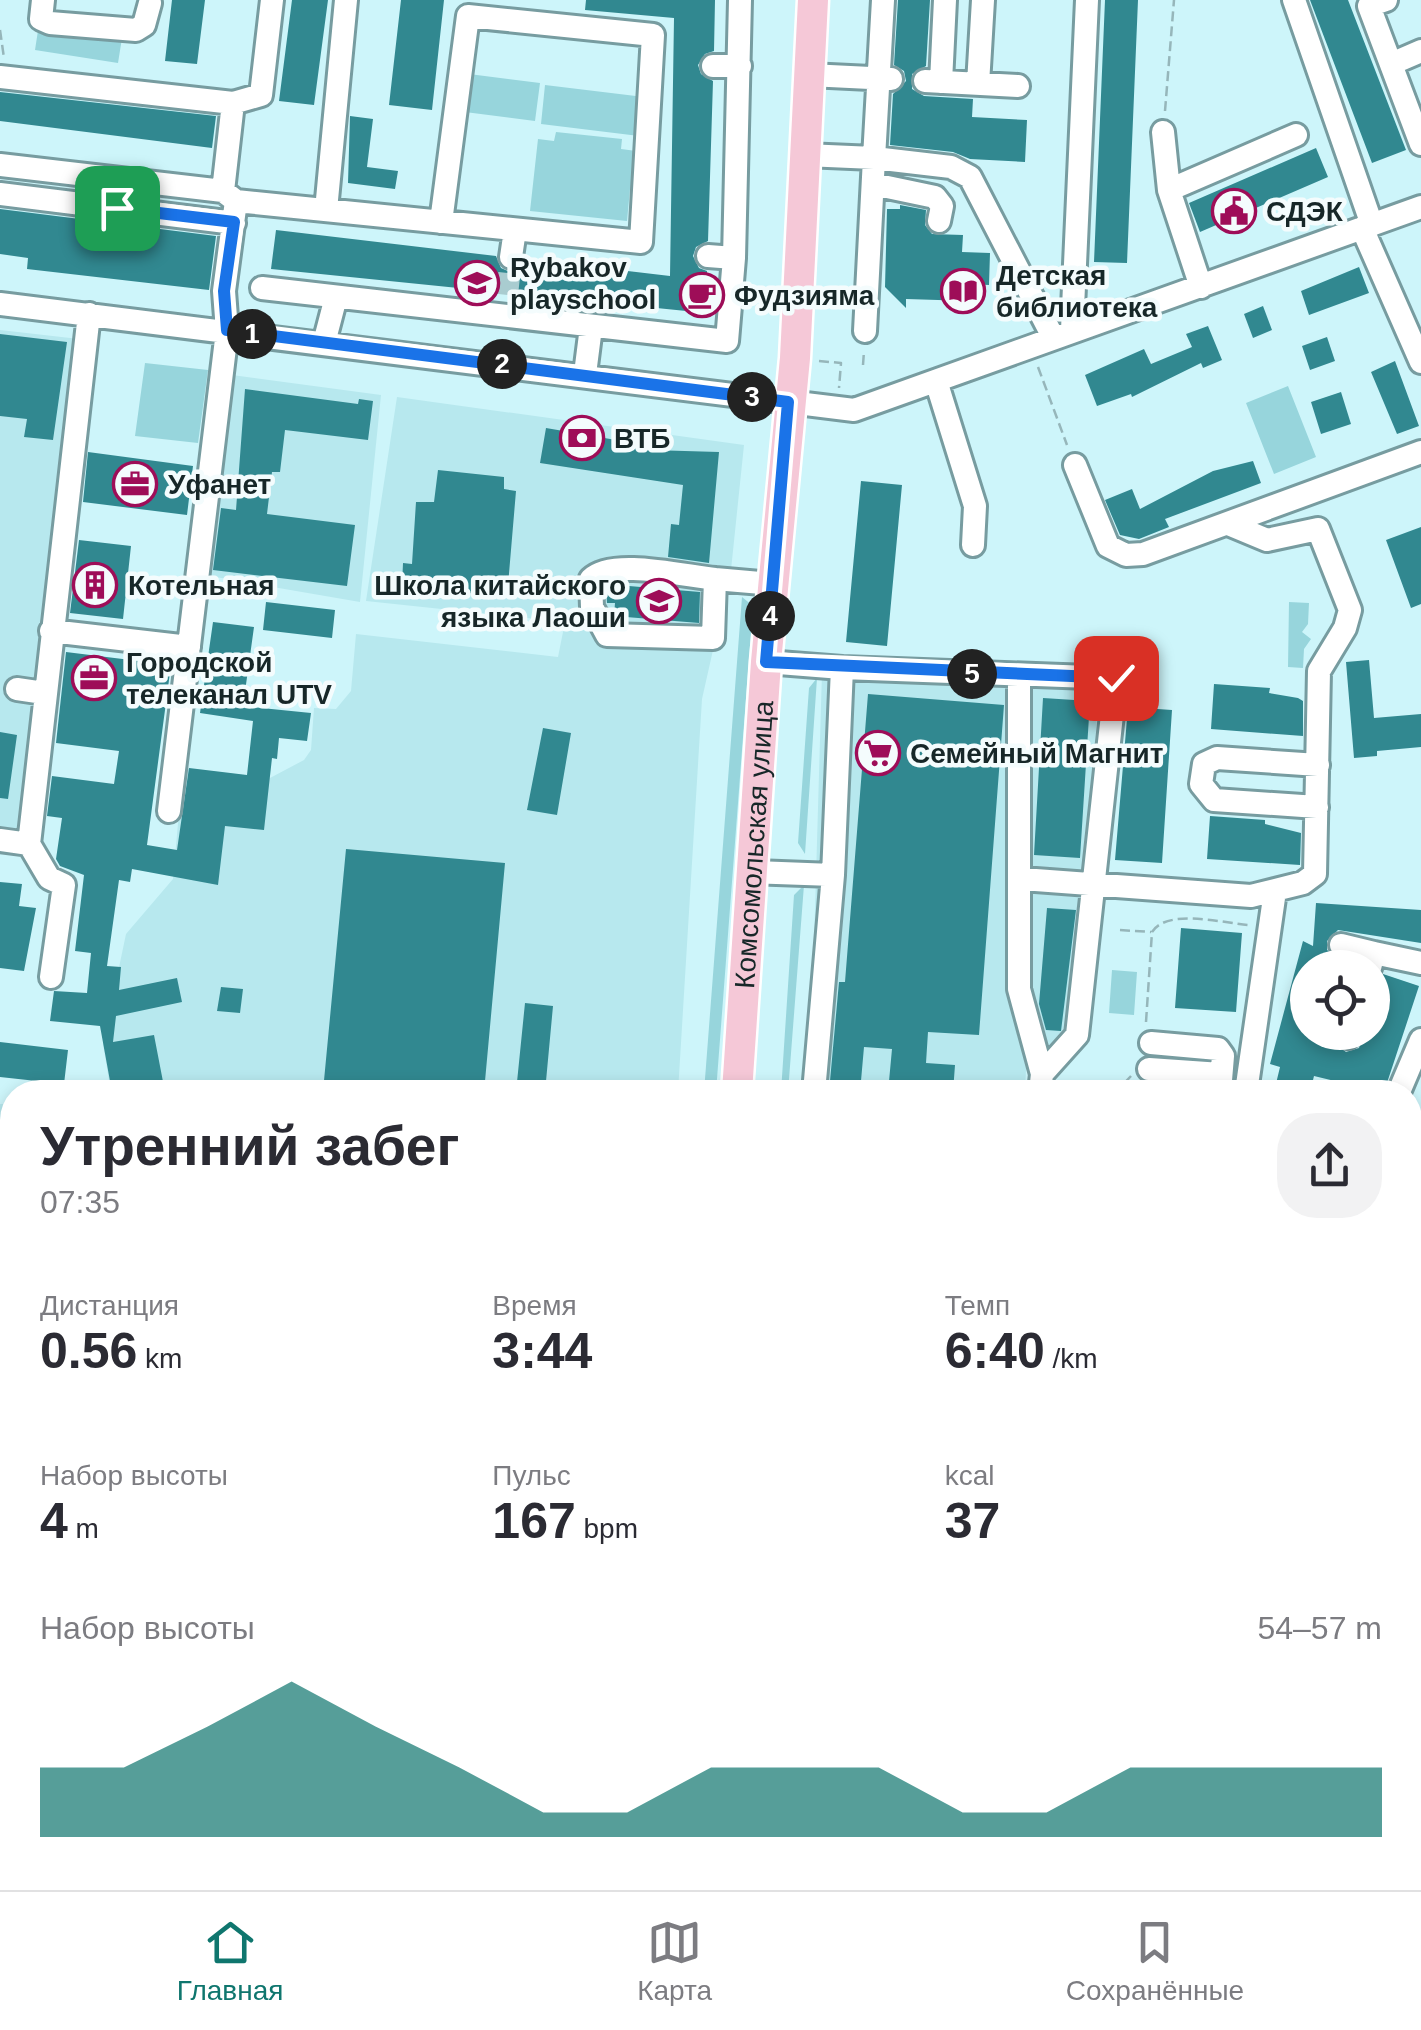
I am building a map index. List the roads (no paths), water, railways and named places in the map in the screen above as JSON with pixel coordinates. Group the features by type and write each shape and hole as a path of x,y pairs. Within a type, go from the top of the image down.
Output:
{"main road":[{"name":"Комсомольская улица","path":"738,1080 813,0"}],"street":[{"path":"43,0 41,19 50,23 136,30 144,24 150,4"},
{"path":"4,78 233,103 261,95 272,0"},
{"path":"326,210 339,173 346,0"},
{"path":"262,288 336,297 506,306 591,328 726,341 734,258 740,0"},
{"path":"864,331 874,158 885,79 882,0"},
{"path":"946,0 933,81 1018,86"},
{"path":"978,84 983,0"},
{"path":"1063,334 1087,0"},
{"path":"1294,0 1367,226 1421,362"},
{"path":"1386,0 1369,6 1421,144"},
{"path":"0,194 326,210 515,230 641,242 652,35 468,16 442,222"},
{"path":"1391,64 1421,51"},
{"path":"713,66 740,66"},
{"path":"809,75 885,79"},
{"path":"169,812 227,330 224,291 233,103"},
{"path":"1163,132 1169,190 1200,287"},
{"path":"1169,190 1296,135"},
{"path":"805,154 951,167 970,178 1063,334"},
{"path":"0,166 231,205"},
{"path":"872,184 935,196 942,206 939,221"},
{"path":"0,304 854,410 937,384 1063,334 1421,207"},
{"path":"511,257 515,230"},
{"path":"708,256 734,258"},
{"path":"324,343 336,297"},
{"path":"51,977 64,885 48,878 29,844 51,631 56,486 89,314"},
{"path":"585,374 591,328"},
{"path":"937,384 975,506 973,545"},
{"path":"1075,465 1108,546 1118,552 1142,554 1231,525 1421,452"},
{"path":"1022,879 1251,896 1309,881 1315,874 1319,671 1348,622 1348,604 1318,529 1267,540 1231,525"},
{"path":"714,578 713,638 607,635 592,607 590,579 599,570 617,567 773,584"},
{"path":"51,631 188,647"},
{"path":"766,662 1116,678 1096,884 1076,1035 1043,1080"},
{"path":"815,1080 832,875 842,668"},
{"path":"1018,676 1022,879 1019,989 1040,1080"},
{"path":"17,689 44,693"},
{"path":"1317,807 1214,800 1201,784 1204,764 1217,758 1318,765"},
{"path":"0,840 29,844"},
{"path":"752,872 832,875"},
{"path":"1248,1080 1276,891"},
{"path":"1341,946 1350,950"},
{"path":"1390,961 1421,963"},
{"path":"1148,1033 1215,1048 1223,1056 1221,1080"},
{"path":"1405,1080 1421,1040"},
{"path":"1143,1068 1205,1080"}],"tunnel":[{"path":"507,295 511,257"}],"place":[{"name":"СДЭК","path":"1234,211"},
{"name":"Rybakov playschool","path":"477,283"},
{"name":"Детская библиотека","path":"963,291"},
{"name":"Фудзияма","path":"702,295"},
{"name":"ВТБ","path":"582,438"},
{"name":"Уфанет","path":"135,484"},
{"name":"Котельная","path":"95,585"},
{"name":"Школа китайского языка Лаоши","path":"659,601"},
{"name":"Городской телеканал UTV","path":"94,678"},
{"name":"Семейный Магнит","path":"878,753"}]}
